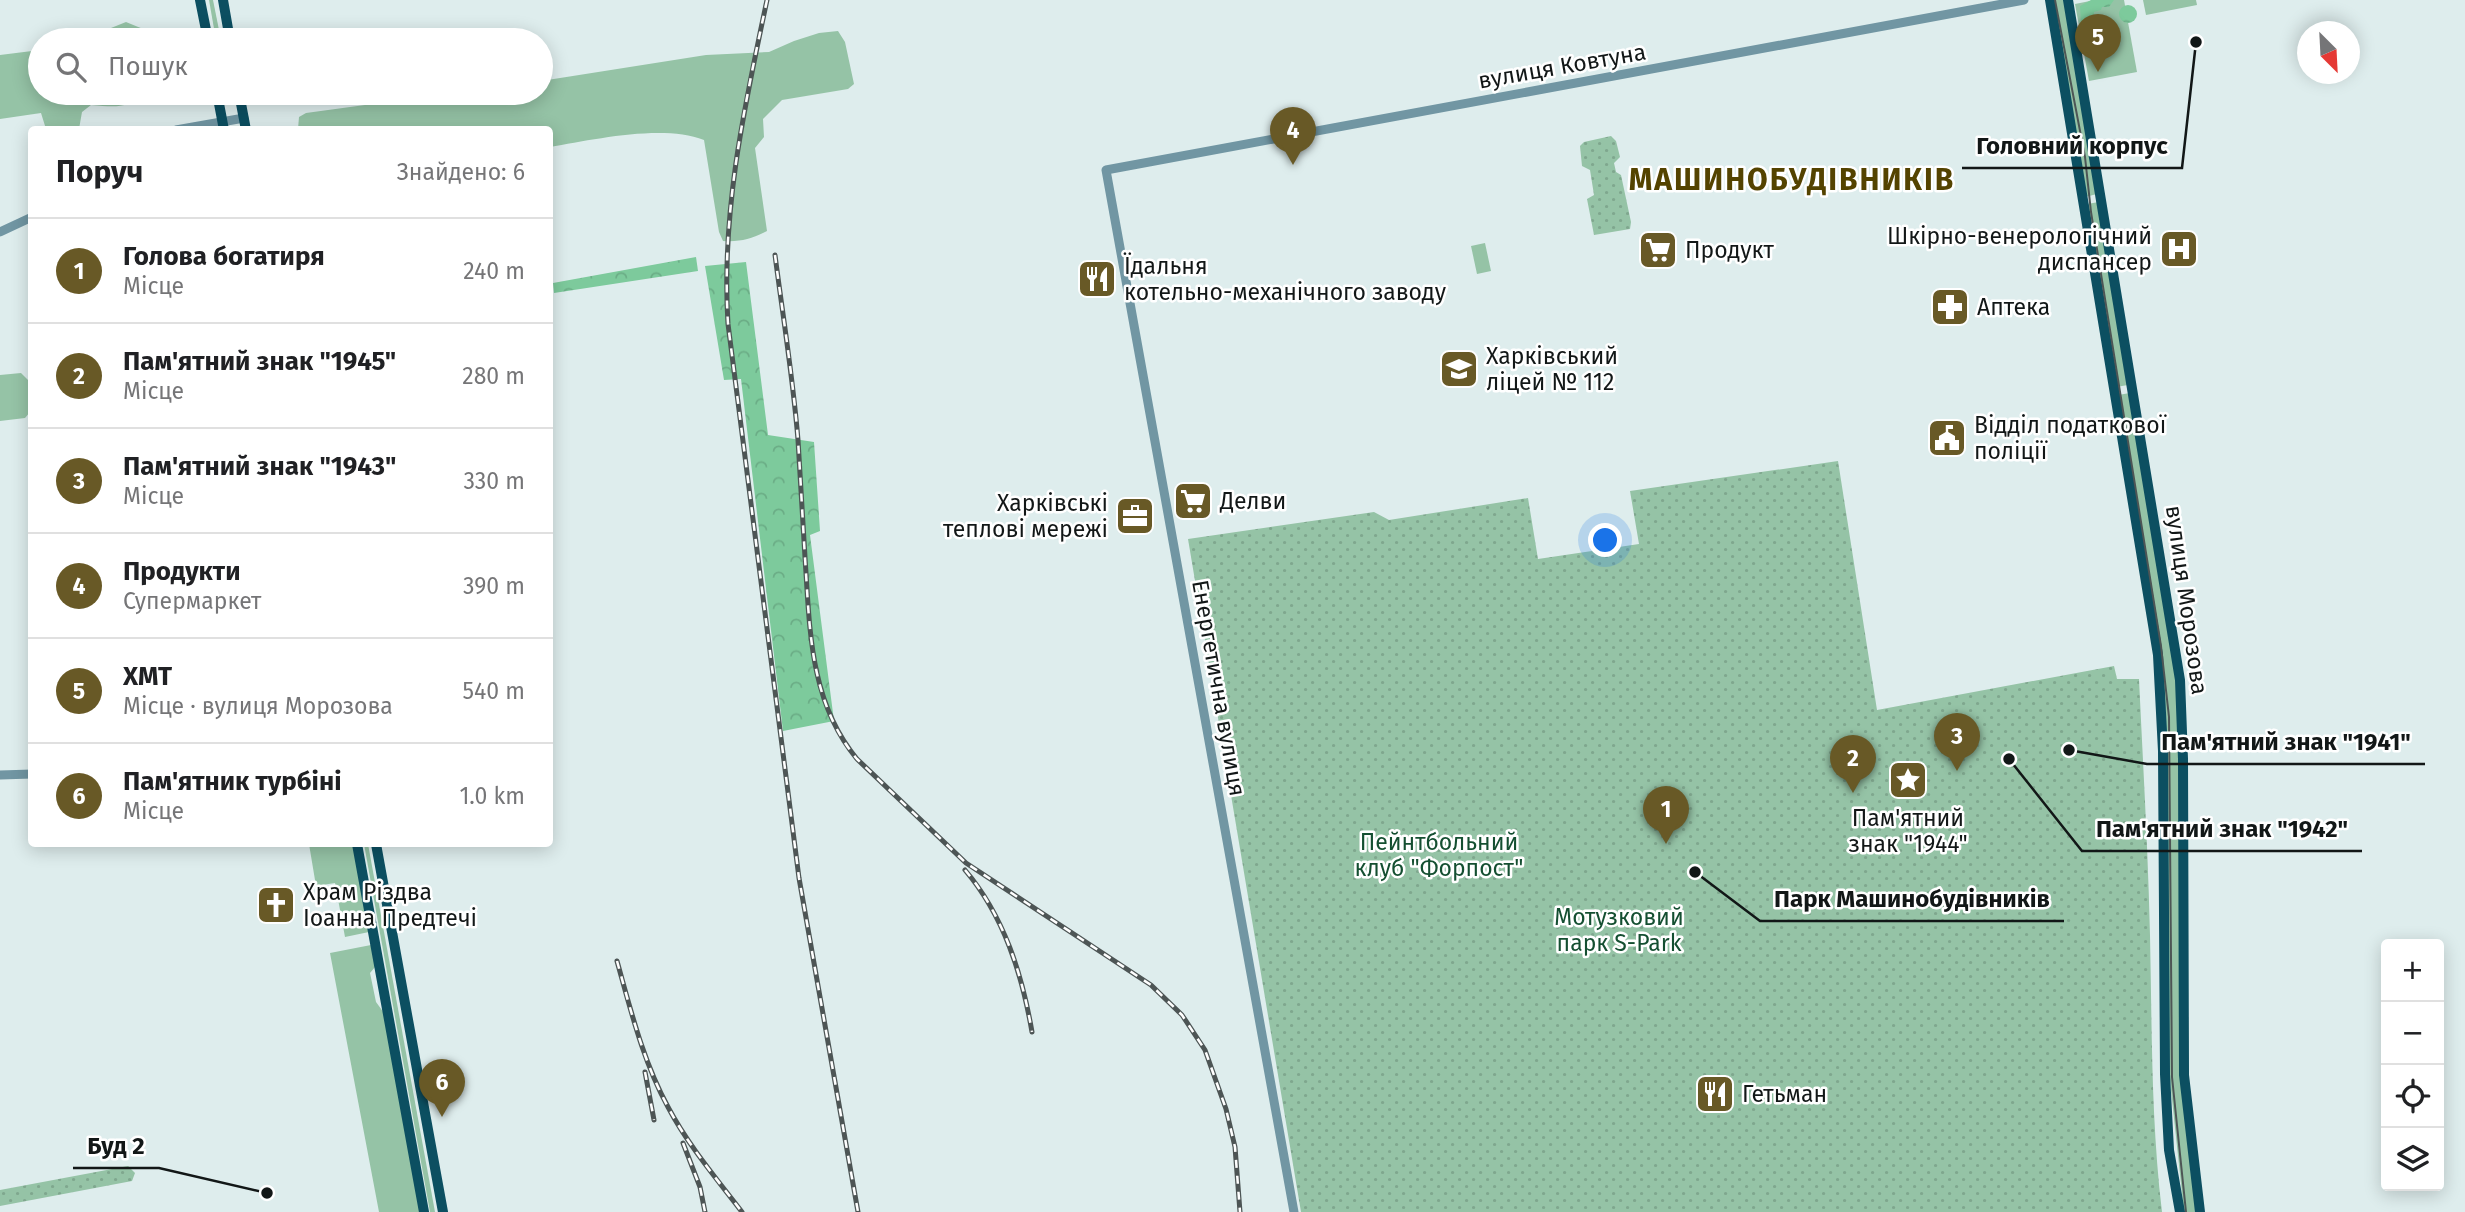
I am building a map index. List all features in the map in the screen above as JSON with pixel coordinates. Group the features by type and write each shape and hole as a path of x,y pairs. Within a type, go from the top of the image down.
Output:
{"main road":[{"path":"200,0 206,28"},
{"path":"223,0 228,28"},
{"name":"вулиця Морозова","path":"2050,0 2158,656 2163,751 2165,1074 2169,1150 2180,1212"},
{"name":"вулиця Морозова","path":"2068,0 2180,680 2183,759 2183,1075 2200,1212"},
{"path":"219,105 223,125"},
{"path":"241,105 244,124"},
{"path":"358,847 424,1212"},
{"path":"377,847 443,1212"}],"street":[{"name":"вулиця Ковтуна","path":"1106,170 2024,0"},
{"path":"223,125 244,124"},
{"name":"Енергетична вулиця","path":"1106,170 1294,1212"},
{"path":"0,232 28,218"},
{"path":"0,775 28,774"}],"green space":[{"path":"209,0 213,0 219,28 214,28"},
{"path":"2052,0 2066,0 2097,194 2085,197"},
{"path":"2091,0 2114,0 2109,7 2102,7 2094,12 2095,25 2087,27 2081,25 2080,6"},
{"path":"2095,0 2124,0 2137,72 2089,81 2075,4"},
{"path":"2143,0 2196,0 2197,5 2146,15"},
{"path":"2124,5 2132,5 2137,14 2135,21 2124,23 2119,18 2119,10"},
{"path":"126,22 141,28 111,28"},
{"path":"838,31 845,42 854,84 848,89 782,100 763,119 764,137 755,148 767,231 741,240 723,241 719,232 704,140 687,135 648,133 553,146 553,126 298,126 299,117 306,113 365,105 553,105 553,79 706,55 769,52 819,33"},
{"path":"28,52 28,105 91,105 82,112 80,126 45,126 41,113 0,119 0,55"},
{"path":"1611,136 1616,141 1620,157 1614,163 1616,172 1621,175 1631,222 1630,229 1594,235 1587,199 1594,195 1590,170 1582,166 1580,146 1584,142"},
{"path":"2099,202 2128,385 2116,387 2087,204"},
{"path":"1485,243 1491,271 1477,274 1471,246"},
{"path":"696,257 698,271 554,293 553,283"},
{"path":"746,262 768,435 814,442 820,531 810,535 834,721 783,731 741,379 724,380 705,266"},
{"path":"21,373 28,380 28,414 25,418 0,421 0,375"},
{"path":"2130,393 2177,682 2180,1071 2196,1212 2184,1212 2169,1071 2166,714 2118,395"},
{"path":"1838,461 1877,710 2114,666 2117,679 2139,679 2149,903 2154,1108 2162,1212 1301,1212 1188,539 1374,512 1389,520 1528,498 1538,559 1639,544 1630,491"},
{"path":"310,847 354,847 369,932 345,937 335,883 316,886"},
{"path":"365,847 369,847 435,1212 430,1212"},
{"path":"371,945 375,967 370,973 376,1002 384,1013 420,1212 379,1212 330,953"},
{"path":"128,1166 135,1173 132,1181 0,1206 0,1190"}],"tram line":[{"path":"2055,0 2085,157 2091,212 2161,646 2169,717 2172,1077 2186,1212"}],"railway":[{"path":"767,0 750,81 731,201 728,324 799,878 858,1212"},
{"path":"775,255 796,417 812,647 816,671 831,717 842,739 857,759 966,863 1151,985 1182,1015 1205,1050 1226,1109 1235,1147 1240,1212"},
{"path":"965,870 1001,926 1017,967 1032,1032"},
{"path":"617,961 638,1036 659,1090 684,1135 742,1212"},
{"path":"645,1072 654,1120"},
{"path":"683,1143 700,1187 705,1212"}],"place":[{"name":"Головний корпус","path":"2196,42"},
{"name":"ХМТ","path":"2098,72"},
{"name":"Продукти","path":"1293,165"},
{"name":"Шкірно-венерологічний диспансер","path":"2179,249"},
{"name":"Продукт","path":"1658,250"},
{"name":"Їдальня котельно-механічного заводу","path":"1097,279"},
{"name":"Аптека","path":"1950,307"},
{"name":"Харківський ліцей № 112","path":"1459,369"},
{"name":"Відділ податкової поліції","path":"1947,438"},
{"name":"Делви","path":"1193,501"},
{"name":"Харківські теплові мережі","path":"1135,516"},
{"name":"Пам'ятний знак \"1941\"","path":"2069,750"},
{"name":"Пам'ятний знак \"1942\"","path":"2009,759"},
{"name":"Пам'ятний знак \"1943\"","path":"1957,771"},
{"name":"Пам'ятний знак \"1944\"","path":"1908,780"},
{"name":"Пам'ятний знак \"1945\"","path":"1853,793"},
{"name":"Голова богатиря","path":"1666,844"},
{"name":"Парк Машинобудівників","path":"1695,872"},
{"name":"Храм Різдва Іоанна Предтечі","path":"276,905"},
{"name":"Гетьман","path":"1715,1094"},
{"name":"Пам'ятник турбіні","path":"442,1117"},
{"name":"Буд 2","path":"267,1193"}],"district":[{"name":"МАШИНОБУДІВНИКІВ","path":"1792,180"}],"park label":[{"name":"Пейнтбольний клуб \"Форпост\"","path":"1439,855"},
{"name":"Мотузковий парк S-Park","path":"1619,930"}]}
